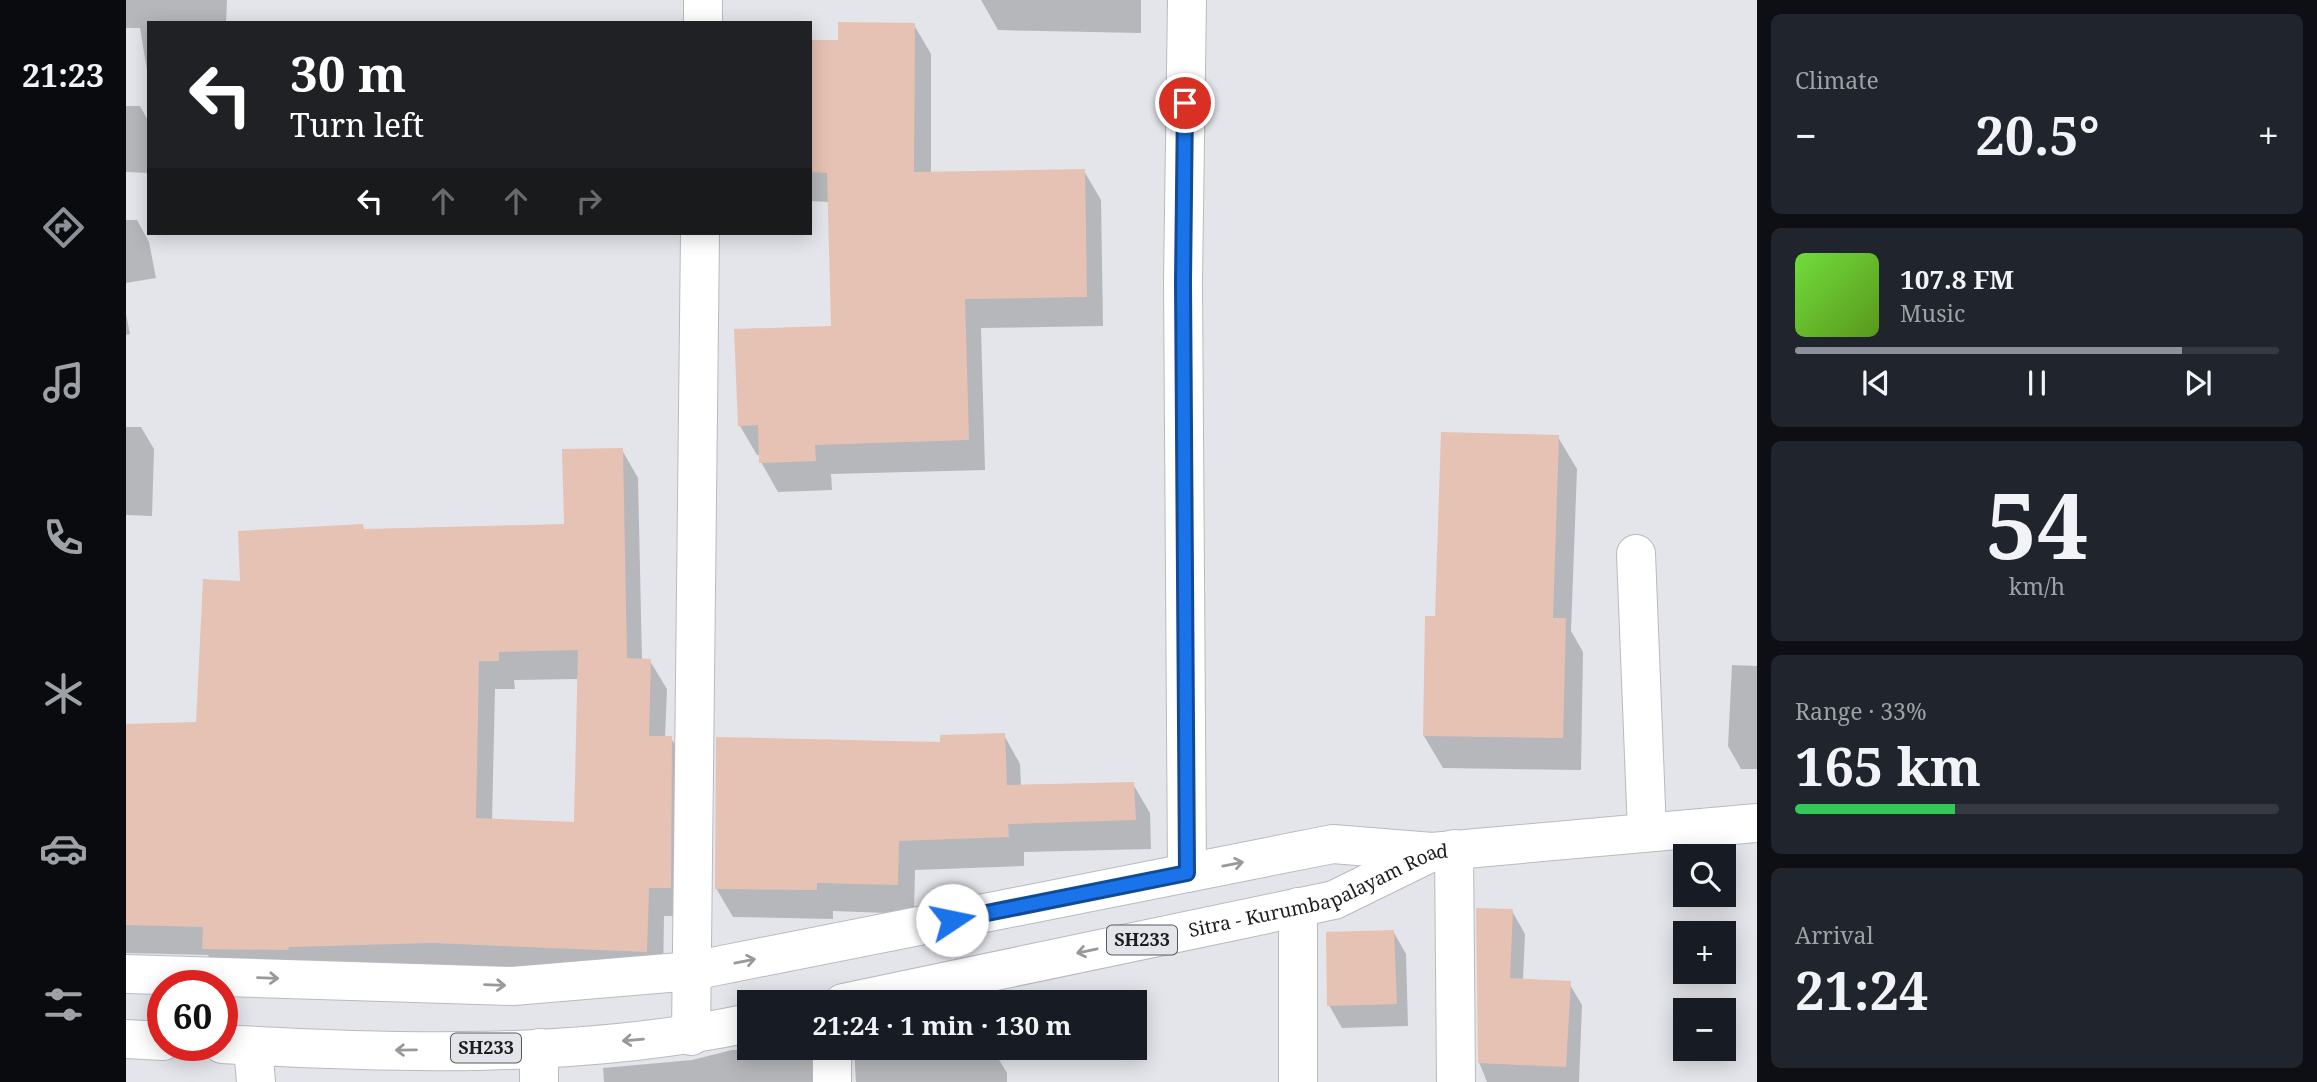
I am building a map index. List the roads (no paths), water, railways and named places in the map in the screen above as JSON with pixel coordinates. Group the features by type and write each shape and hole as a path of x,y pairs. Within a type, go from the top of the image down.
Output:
{"main road":[{"path":"703,0 703,21"},
{"path":"1187,0 1183,282 1187,873"},
{"path":"691,1035 700,235"},
{"path":"1636,554 1647,832"},
{"name":"Sitra - Kurumbapalayam Road","path":"905,990 1334,900 1443,850 1757,823"},
{"path":"126,974 513,986 692,971 1333,844 1443,850 1456,1082"},
{"path":"1298,907 1298,1082"},
{"name":"SH233","path":"244,1057 339,1051 539,1065 737,1025"},
{"path":"126,1039 147,1040"},
{"path":"832,1060 832,1082"}]}
